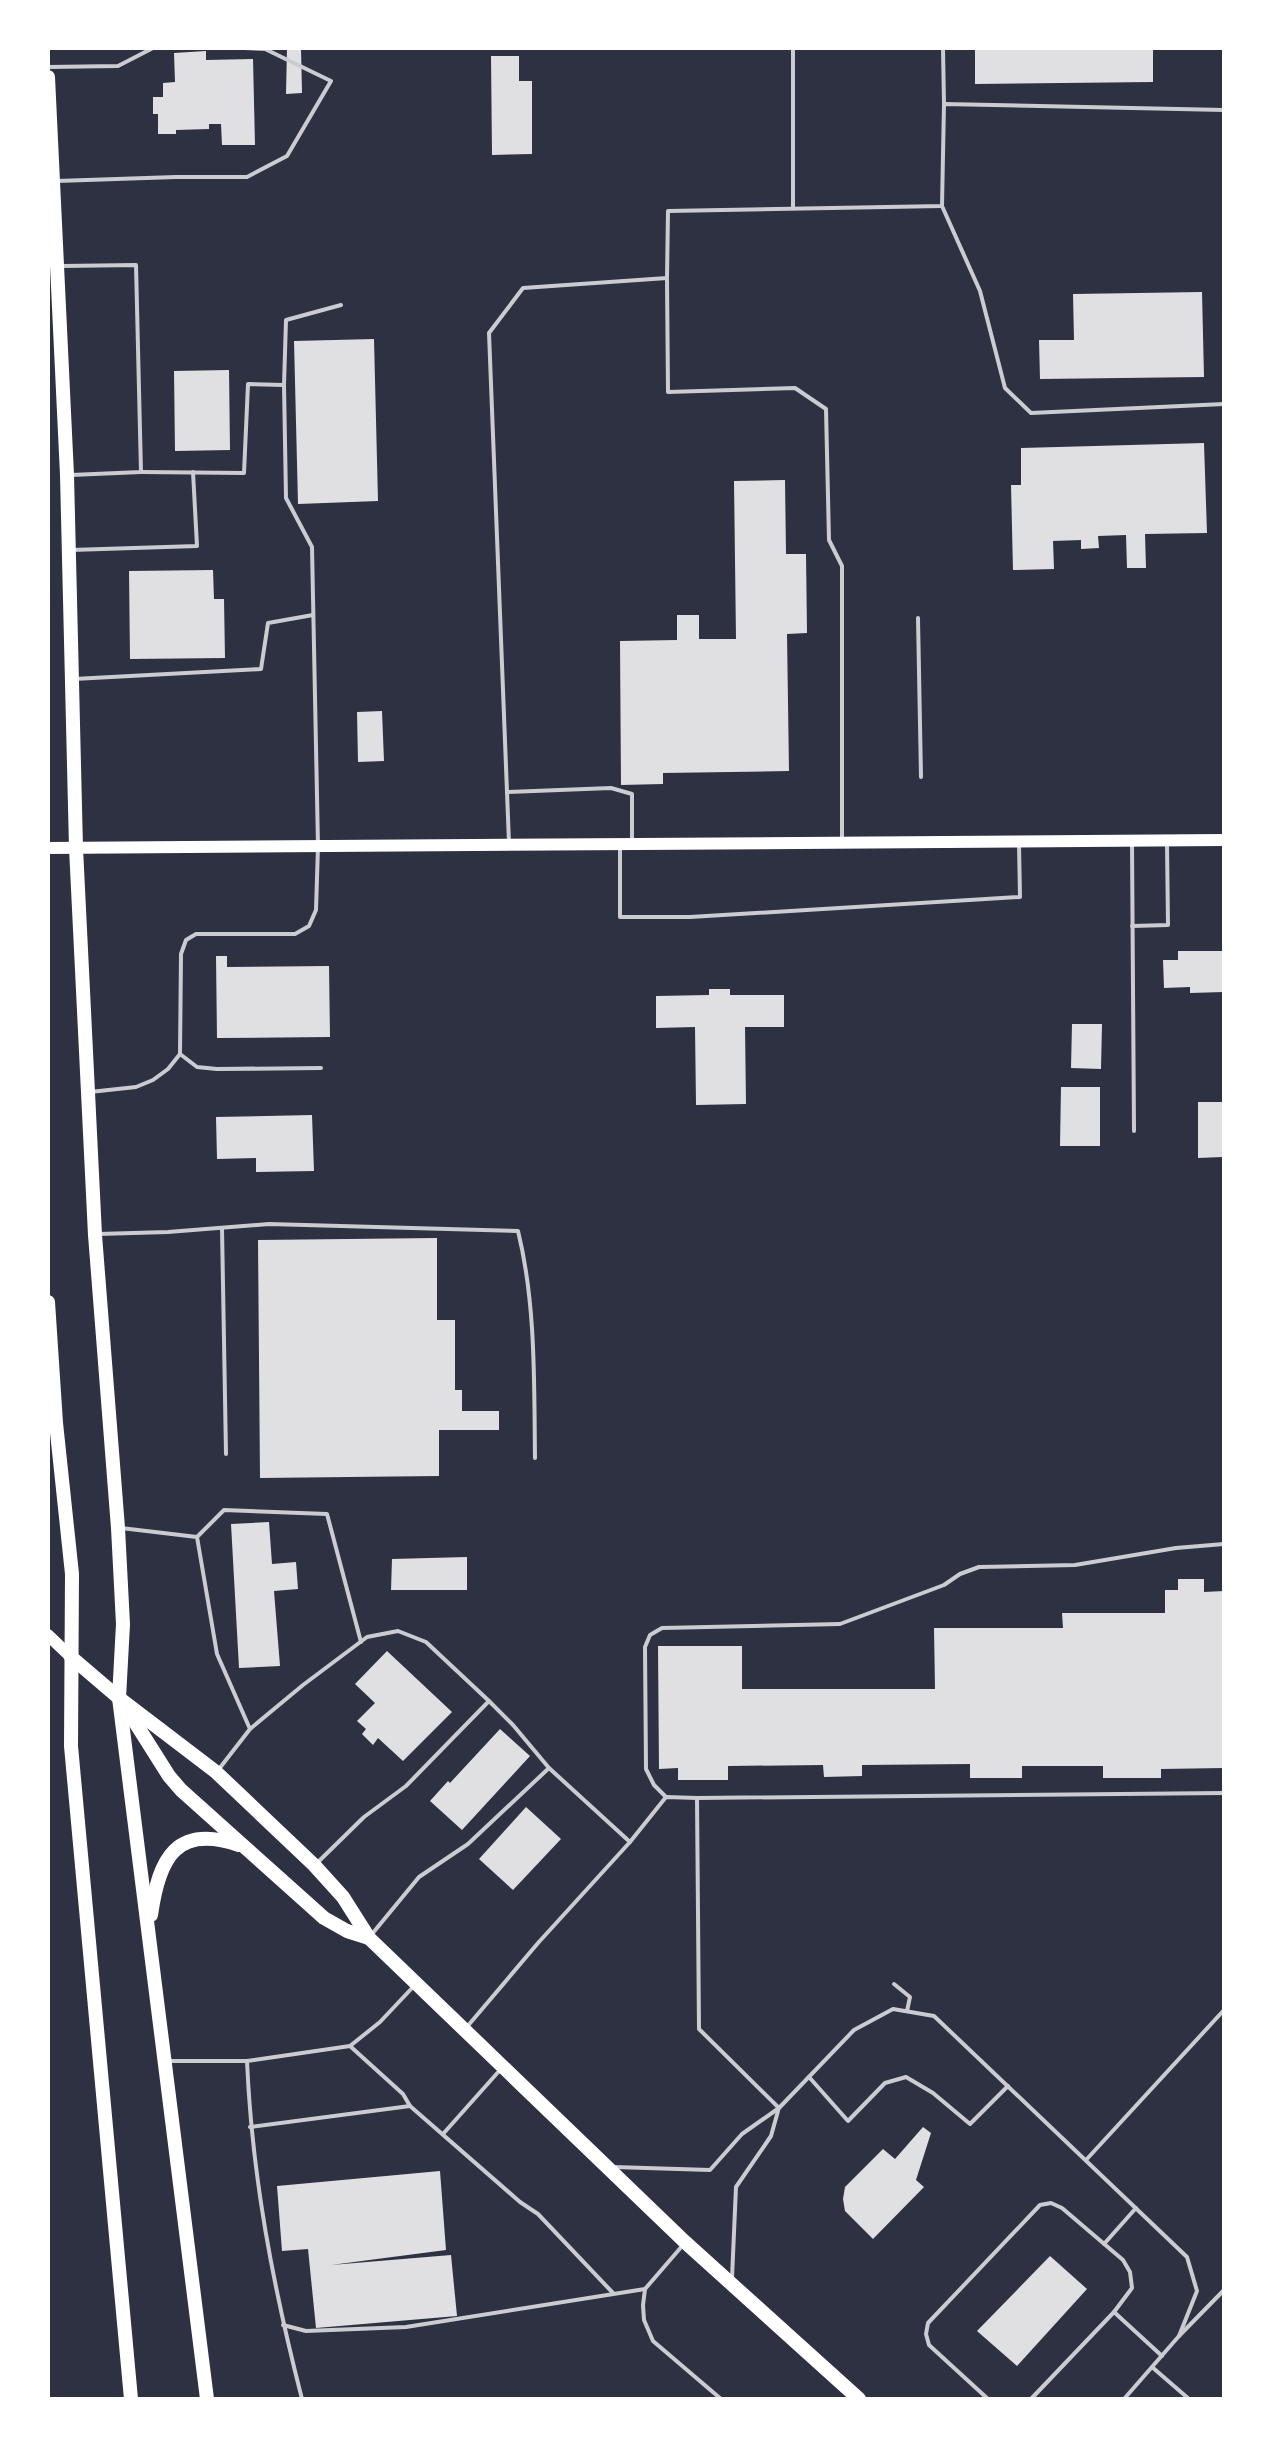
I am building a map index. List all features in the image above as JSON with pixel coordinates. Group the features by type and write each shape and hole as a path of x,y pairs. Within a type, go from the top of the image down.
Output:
{"main road":[{"path":"48,77 67,475 76,848 95,1235 123,1624 119,1698 207,2399"},
{"path":"48,848 1224,840"},
{"path":"48,1302 56,1423 72,1574 71,1746 131,2399"},
{"path":"48,1443 56,1423"},
{"path":"48,1635 119,1698 216,1772 314,1865 343,1897 369,1938 416,1984 685,2242 859,2399"},
{"path":"119,1698 181,1790 324,1918 347,1931 369,1938"},
{"path":"148,1931 152,1903 168,1855 178,1847 206,1837 245,1847"}],"lane":[{"path":"48,67 118,66 153,48"},
{"path":"52,181 247,177 287,156 331,81 265,49 244,48"},
{"path":"793,48 793,207"},
{"path":"943,48 942,206 980,291 1005,388 1031,413 1224,404"},
{"path":"944,104 1224,110"},
{"path":"842,842 842,566 829,540 826,409 795,388 668,392 668,211 942,206"},
{"path":"56,266 136,265 141,472"},
{"path":"509,845 489,333 523,288 667,278"},
{"path":"88,1092 136,1087 153,1080 168,1069 180,1054 181,954 186,940 196,934 295,934 309,926 316,910 318,846 312,547 286,498 286,320 341,305"},
{"path":"67,475 244,473 248,384 284,385"},
{"path":"69,550 197,546 193,472"},
{"path":"72,679 261,669 268,623 314,615"},
{"path":"918,618 921,777"},
{"path":"507,792 611,788 632,794 620,917 690,917 1020,897 1019,841"},
{"path":"1132,926 1168,925 1167,840"},
{"path":"1132,841 1134,1131"},
{"path":"180,1054 197,1067 217,1069 321,1068"},
{"path":"95,1235 269,1224 518,1231 528,1280 535,1392 535,1458"},
{"path":"222,1228 226,1454"},
{"path":"197,1537 224,1510 327,1514 361,1642"},
{"path":"118,1528 197,1537"},
{"path":"197,1537 217,1654 250,1729"},
{"path":"1224,1544 1176,1548 1075,1565 979,1567 960,1574 944,1585 840,1624 662,1628 650,1635 645,1647 646,1769 654,1785 666,1797 1224,1793"},
{"path":"216,1772 250,1729 303,1685 367,1637 398,1631 426,1642 513,1725 549,1768 630,1842"},
{"path":"314,1865 364,1817 406,1786 489,1701"},
{"path":"369,1938 419,1877 468,1844 549,1768"},
{"path":"464,2029 666,1797"},
{"path":"697,1798 699,2029 779,2108"},
{"path":"165,2061 247,2061 350,2046 380,2022 416,1984"},
{"path":"894,1984 910,1997 907,2011"},
{"path":"606,2167 710,2170 742,2134 779,2108 854,2030 893,2009 934,2016 1187,2257 1197,2291 1179,2336"},
{"path":"1086,2160 1224,2010"},
{"path":"350,2046 403,2094 410,2106 520,2202 538,2214 613,2293"},
{"path":"247,2061 250,2127 261,2214 283,2325 302,2399"},
{"path":"443,2134 503,2067"},
{"path":"809,2077 848,2121 885,2083 906,2077 933,2093 970,2124 1008,2086"},
{"path":"250,2127 410,2106"},
{"path":"732,2285 736,2187 771,2136 779,2108"},
{"path":"988,2399 929,2345 926,2334 928,2323 1040,2205 1051,2203 1062,2208 1123,2260 1130,2272 1132,2288 1114,2312 1031,2399"},
{"path":"1104,2244 1136,2208"},
{"path":"685,2242 645,2289 644,2320 653,2341 721,2399"},
{"path":"283,2325 306,2331 406,2327 645,2289"},
{"path":"1124,2399 1224,2290"},
{"path":"1114,2312 1162,2356"},
{"path":"1152,2367 1189,2399"}],"building":[{"path":"287,48 301,48 302,93 286,94"},
{"path":"975,48 1153,48 1153,82 975,84"},
{"path":"206,51 206,60 253,59 255,145 222,145 221,124 209,124 209,129 158,134 158,114 153,114 153,97 163,97 163,83 175,82 174,53"},
{"path":"491,56 519,56 519,81 532,81 532,154 492,155"},
{"path":"1202,292 1204,377 1040,379 1039,340 1074,340 1073,294"},
{"path":"374,339 378,501 298,504 294,341"},
{"path":"229,370 230,450 175,451 174,371"},
{"path":"1204,443 1207,533 1145,534 1146,568 1127,568 1126,535 1098,536 1099,548 1081,549 1081,540 1053,541 1054,569 1013,570 1011,485 1021,485 1021,448"},
{"path":"785,480 786,554 806,554 807,633 787,634 789,771 663,773 663,784 621,785 620,641 677,640 677,615 699,615 699,639 736,639 734,481"},
{"path":"213,570 214,599 224,599 225,658 130,659 129,571"},
{"path":"382,711 384,761 358,762 357,712"},
{"path":"1178,951 1224,951 1224,992 1190,993 1190,987 1164,988 1163,960 1178,960"},
{"path":"216,956 227,956 227,967 329,966 330,1037 217,1038"},
{"path":"709,989 730,989 730,995 784,995 784,1027 745,1027 746,1104 696,1105 695,1027 656,1028 656,996 709,995"},
{"path":"1072,1024 1102,1024 1101,1069 1071,1068"},
{"path":"1061,1087 1100,1087 1100,1146 1060,1146"},
{"path":"1198,1102 1222,1102 1223,1157 1198,1158"},
{"path":"312,1115 314,1171 256,1172 256,1158 217,1159 216,1117"},
{"path":"437,1238 437,1320 455,1320 455,1390 462,1390 462,1411 499,1411 499,1430 439,1430 439,1476 260,1478 258,1240"},
{"path":"269,1522 272,1564 296,1562 298,1589 274,1591 280,1666 239,1668 231,1524"},
{"path":"467,1557 467,1590 391,1590 392,1559"},
{"path":"1178,1579 1204,1579 1204,1592 1224,1591 1224,1768 1161,1769 1161,1778 1103,1778 1103,1766 1022,1766 1022,1778 970,1778 970,1764 862,1765 862,1776 824,1777 823,1765 728,1766 728,1780 678,1780 678,1768 659,1769 658,1646 742,1646 742,1689 935,1689 934,1628 1063,1628 1062,1613 1165,1613 1165,1590 1178,1590"},
{"path":"387,1651 452,1712 403,1761 378,1738 373,1745 362,1734 366,1729 357,1721 375,1703 355,1684"},
{"path":"500,1729 530,1756 462,1830 430,1801"},
{"path":"526,1807 561,1839 513,1890 479,1859"},
{"path":"923,2127 931,2133 916,2180 924,2187 873,2239 845,2211 845,2187 883,2149 895,2159"},
{"path":"440,2171 446,2250 331,2265 451,2255 457,2316 316,2328 308,2249 282,2251 277,2186"},
{"path":"1050,2256 1087,2289 1017,2366 977,2331"}]}
